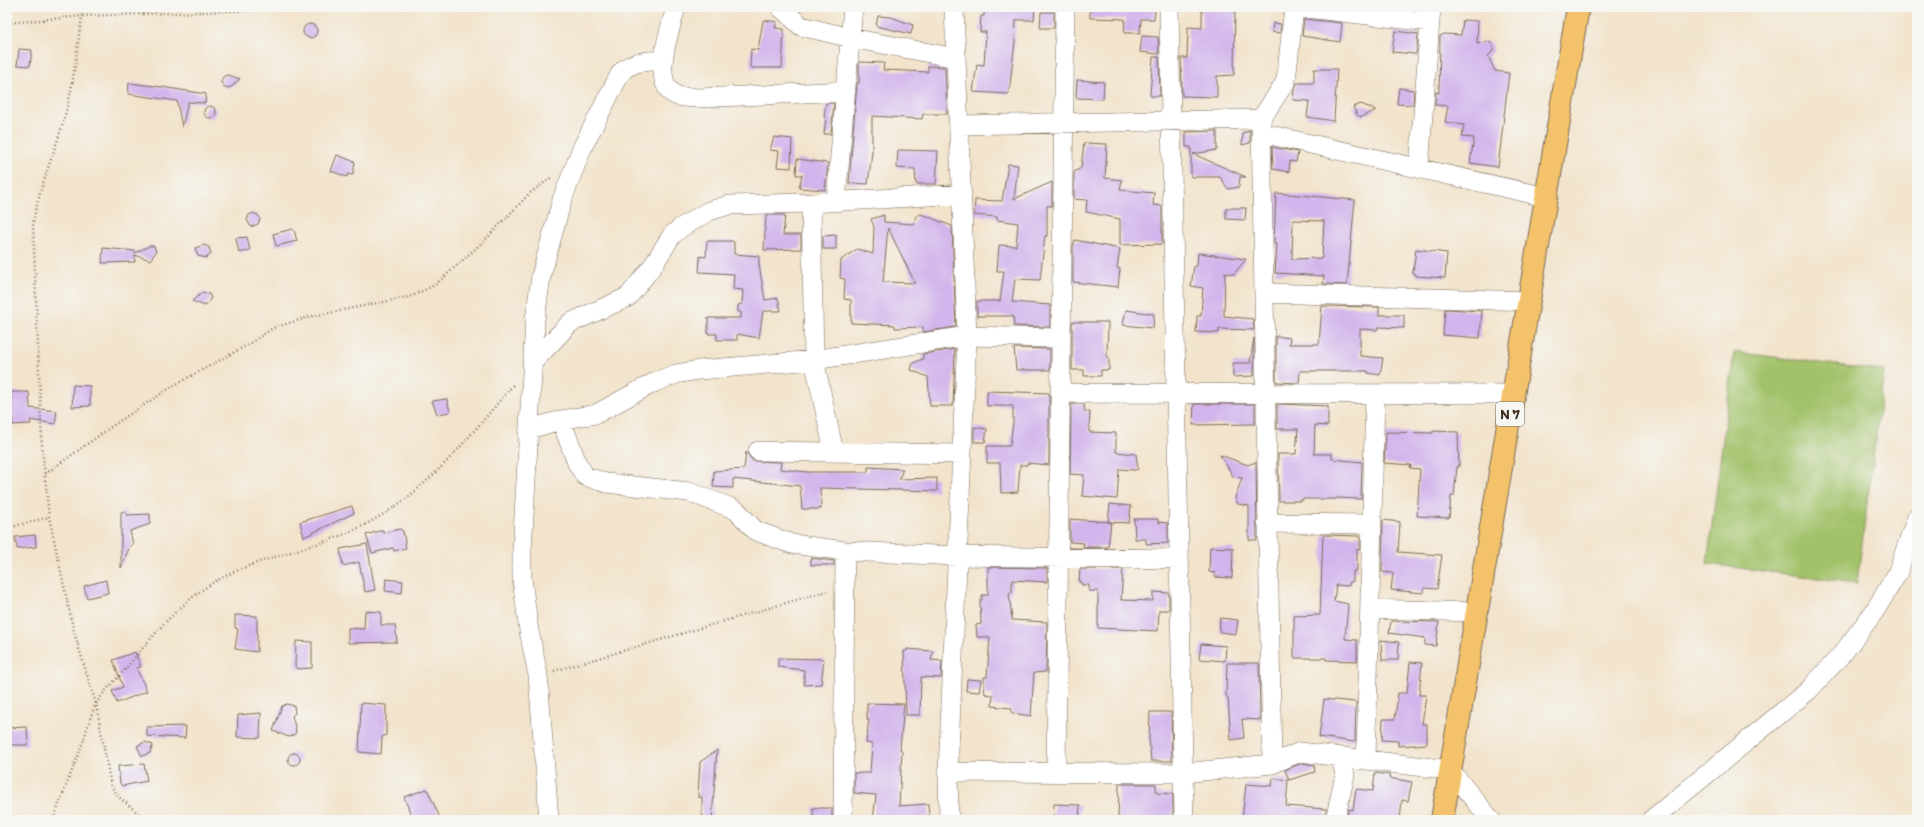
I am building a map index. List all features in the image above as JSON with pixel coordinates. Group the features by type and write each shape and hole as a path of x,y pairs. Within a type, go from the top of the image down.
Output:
{"highway":[{"name":"N 7","path":"1442,820 1578,7"}],"street":[{"path":"676,7 663,60 662,79 668,88 677,96 699,98 846,91"},
{"path":"780,7 801,26 851,38 956,58"},
{"path":"836,201 853,7"},
{"path":"948,820 948,772 967,336 954,7"},
{"path":"1056,772 1065,7"},
{"path":"1169,7 1184,820"},
{"path":"1272,764 1261,126 1286,81 1294,7"},
{"path":"1298,7 1431,14 1419,168"},
{"path":"549,820 538,675 529,631 522,579 522,551 535,320 541,276 562,200 596,117 623,70 627,66 634,63 663,60"},
{"path":"959,125 1171,121 1261,126 1419,168 1546,197"},
{"path":"533,362 570,323 628,297 652,266 672,236 696,218 709,211 729,205 812,203 962,194"},
{"path":"812,203 814,360 834,452"},
{"path":"1264,293 1529,302"},
{"path":"530,428 561,420 596,414 639,390 676,374 699,370 814,360 967,336 1061,338"},
{"path":"1060,393 1513,394"},
{"path":"1366,760 1375,394"},
{"path":"561,420 575,458 586,476 606,483 689,492 737,511 756,531 777,540 792,544 845,551 958,556 1179,559"},
{"path":"758,451 962,454"},
{"path":"1651,820 1809,690 1843,653 1874,612 1897,574 1917,517"},
{"path":"1267,524 1372,524"},
{"path":"843,820 845,551"},
{"path":"1370,609 1477,612"},
{"path":"948,772 1183,773 1272,764 1300,752 1450,770 1491,820"},
{"path":"1335,820 1345,775 1342,757"}],"path":[{"path":"84,7 69,103 56,149 36,204 33,223 41,439 49,517 74,632 96,704 111,786 119,797 146,820"},
{"path":"7,23 82,16 355,7"},
{"path":"45,474 121,420 173,386 249,344 272,328 309,317 412,296 435,285 484,241 530,193 550,178 560,174 572,174"},
{"path":"53,820 96,704 173,614 191,597 210,584 241,569 307,548 353,530 377,518 401,502 429,479 455,452 533,362"},
{"path":"7,528 49,517"},
{"path":"538,675 844,586"}],"green space":[{"path":"1734,352 1884,371 1857,583 1707,564"}],"building":[{"path":"984,7 1035,7 1034,20 1016,20 1009,94 973,92 977,64 984,65 986,32 980,32 981,16 984,16"},
{"path":"1090,7 1155,10 1154,19 1141,19 1140,33 1124,33 1125,19 1090,18"},
{"path":"1202,7 1235,7 1234,75 1217,76 1217,97 1182,96 1181,58 1187,58 1188,27 1202,28"},
{"path":"1041,12 1054,12 1054,28 1040,28"},
{"path":"878,16 891,17 913,25 911,34 876,26"},
{"path":"1304,19 1342,23 1340,42 1302,36"},
{"path":"1463,20 1478,21 1477,44 1488,41 1493,45 1493,51 1488,56 1495,71 1509,73 1498,167 1470,163 1474,138 1462,137 1464,125 1445,122 1448,106 1435,105 1436,92 1439,93 1440,36 1444,34 1461,35"},
{"path":"763,21 777,22 775,28 784,29 782,68 750,67 751,49 758,50"},
{"path":"1273,23 1281,24 1280,33 1272,32"},
{"path":"310,24 315,26 317,31 315,36 310,38 305,36 303,31 305,26"},
{"path":"1395,31 1418,34 1416,54 1392,52"},
{"path":"1142,36 1158,37 1159,54 1140,52"},
{"path":"19,49 32,50 30,66 17,65"},
{"path":"1153,57 1159,57 1160,96 1151,96 1150,94"},
{"path":"859,62 884,63 883,70 928,72 928,66 945,67 947,114 923,114 922,119 872,116 872,152 868,184 849,183 857,83 859,83"},
{"path":"1314,69 1337,69 1334,121 1307,117 1309,101 1293,100 1294,90 1297,83 1314,83"},
{"path":"226,75 240,79 228,88 223,86 221,82 223,77"},
{"path":"1077,80 1104,82 1103,99 1076,98"},
{"path":"129,83 206,94 205,103 188,102 182,127 177,101 128,94"},
{"path":"1399,88 1414,90 1413,105 1397,104"},
{"path":"826,103 834,103 831,134 824,134"},
{"path":"1361,104 1376,110 1361,117 1357,115 1353,107"},
{"path":"212,106 215,107 215,117 208,118 205,117 204,110 205,107"},
{"path":"1248,130 1250,130 1250,143 1242,145 1243,132 1248,132"},
{"path":"1217,131 1217,150 1193,154 1246,177 1240,177 1239,187 1228,189 1220,177 1191,177 1191,147 1186,147 1186,132"},
{"path":"774,137 792,139 791,168 777,167 779,151 770,150"},
{"path":"1084,143 1107,144 1105,178 1122,180 1120,190 1154,193 1153,205 1162,206 1162,244 1120,245 1120,219 1086,212 1087,200 1074,199 1074,172 1081,168"},
{"path":"1272,147 1298,152 1296,162 1290,161 1289,172 1273,169"},
{"path":"898,150 938,151 936,184 916,184 915,169 897,168"},
{"path":"337,155 355,162 353,175 348,174 347,177 331,171"},
{"path":"797,159 828,163 825,190 799,188 802,175 796,175"},
{"path":"1008,164 1018,165 1014,199 1052,182 1052,206 1047,206 1047,236 1045,236 1040,280 1015,279 1012,302 1050,305 1050,327 1014,326 1013,316 977,316 977,301 1000,301 1004,271 997,271 999,245 1016,246 1018,223 997,220 997,217 974,215 975,200 1002,201"},
{"path":"1276,193 1355,200 1347,285 1323,284 1324,276 1275,273 1277,244 1274,244","holes":["1293,220 1324,221 1322,258 1292,259"]},
{"path":"1226,208 1246,208 1245,220 1226,219"},
{"path":"253,213 258,215 260,219 258,224 251,227 247,220 249,215"},
{"path":"921,214 952,226 956,327 923,332 923,327 895,328 895,325 851,323 851,300 844,299 845,279 840,278 841,260 857,249 873,254 874,227 871,219 884,215 884,222 914,224 916,216","holes":["888,228 915,283 883,282"]},
{"path":"766,215 785,215 783,235 801,235 801,249 764,250"},
{"path":"292,229 294,230 297,241 276,246 273,234"},
{"path":"836,235 836,249 823,249 823,236"},
{"path":"247,237 250,250 239,253 236,238"},
{"path":"1075,240 1120,249 1117,268 1120,269 1118,287 1073,282 1073,246"},
{"path":"707,241 732,241 734,242 734,254 759,256 759,265 765,300 778,298 781,311 763,311 759,338 737,334 737,340 717,340 717,334 708,334 708,318 741,318 741,312 738,312 738,305 742,304 743,290 733,289 734,274 699,272 700,256 706,257"},
{"path":"204,245 209,247 211,254 206,258 198,256 195,248"},
{"path":"149,246 154,246 156,252 150,260 135,255 135,262 102,263 103,248 135,251 135,253"},
{"path":"1416,249 1447,253 1445,278 1416,276 1416,274 1413,273"},
{"path":"1198,253 1246,259 1234,274 1225,273 1224,316 1253,319 1254,330 1219,329 1219,333 1196,332 1197,316 1201,316 1203,288 1191,286 1194,266 1197,266"},
{"path":"203,292 209,294 211,298 205,306 192,301"},
{"path":"1322,306 1379,307 1379,315 1404,315 1404,328 1378,327 1377,330 1360,329 1360,356 1383,358 1380,375 1368,373 1368,371 1300,371 1299,383 1276,382 1276,336 1290,338 1289,344 1319,344"},
{"path":"1445,309 1482,311 1480,338 1443,335"},
{"path":"1126,310 1154,314 1153,328 1123,325"},
{"path":"1072,322 1108,322 1107,357 1109,357 1109,370 1101,370 1101,376 1084,376 1084,370 1072,370"},
{"path":"1254,338 1254,376 1233,377 1233,363 1250,363"},
{"path":"1014,348 1050,349 1050,370 1016,370"},
{"path":"955,349 953,406 930,406 928,377 911,370 913,363 923,359 923,354"},
{"path":"73,385 90,386 90,406 72,407"},
{"path":"987,391 1049,393 1049,465 1027,463 1027,465 1020,465 1018,492 1001,493 1000,463 987,463 987,446 1010,446 1013,406 987,406"},
{"path":"11,392 29,392 30,408 57,411 55,424 30,420 31,424 13,425"},
{"path":"447,399 450,412 437,414 432,401"},
{"path":"1071,404 1084,404 1085,412 1090,412 1089,432 1116,433 1116,452 1136,454 1138,469 1119,469 1117,499 1082,496 1084,475 1070,474"},
{"path":"1194,404 1255,404 1255,424 1193,425"},
{"path":"1277,404 1328,406 1328,426 1315,425 1314,454 1332,454 1332,459 1362,462 1361,499 1336,498 1302,499 1302,501 1279,501 1278,454 1296,454 1298,429 1277,429"},
{"path":"974,427 987,429 985,442 974,442"},
{"path":"1433,431 1458,432 1459,467 1457,467 1454,496 1451,496 1449,518 1417,516 1420,469 1410,468 1411,465 1384,463 1386,432 1433,433"},
{"path":"746,452 753,461 781,462 780,469 807,472 868,472 868,467 903,469 899,479 937,478 937,491 820,488 821,509 802,509 800,486 733,479 733,488 713,487 714,471 744,469"},
{"path":"1220,455 1248,465 1256,462 1257,540 1249,540 1249,506 1238,504 1235,498 1242,478 1233,476"},
{"path":"1110,504 1131,506 1129,523 1108,522"},
{"path":"352,506 354,513 304,537 300,522"},
{"path":"126,511 127,515 150,514 150,524 130,531 133,544 130,546 121,568 121,512"},
{"path":"1070,519 1111,522 1108,547 1083,547 1084,543 1070,542"},
{"path":"1134,519 1158,519 1158,522 1168,523 1168,543 1146,544 1146,539 1135,539"},
{"path":"1383,520 1400,522 1398,552 1442,555 1437,589 1424,588 1424,593 1391,590 1393,573 1382,572"},
{"path":"400,529 403,531 406,548 394,551 393,548 372,553 366,535 383,530 383,533"},
{"path":"35,535 36,547 17,549 15,537"},
{"path":"1323,535 1360,536 1360,550 1357,549 1357,571 1353,571 1353,581 1349,583 1349,586 1336,585 1334,601 1348,604 1345,639 1357,640 1357,661 1326,660 1326,658 1294,658 1294,616 1320,615"},
{"path":"367,544 375,590 365,592 359,562 343,566 340,549"},
{"path":"1210,547 1233,548 1232,578 1215,577 1215,573 1209,572"},
{"path":"811,558 834,561 834,565 811,565"},
{"path":"988,567 1047,568 1047,582 1012,580 1012,593 1009,593 1012,620 1047,622 1046,672 1034,673 1031,716 1012,713 1011,708 992,706 993,695 985,694 984,677 987,677 990,637 977,637 976,625 981,624 980,600 982,600 982,595 988,595"},
{"path":"1080,569 1123,569 1121,600 1153,601 1153,592 1169,593 1169,610 1159,610 1158,631 1098,628 1098,591 1089,591 1089,585 1082,585 1082,583 1079,582"},
{"path":"386,579 403,581 402,593 385,591"},
{"path":"106,580 108,593 87,598 84,586"},
{"path":"365,611 381,612 381,625 395,625 397,642 348,643 348,628 364,629"},
{"path":"235,615 257,616 257,652 235,649 238,629 235,628"},
{"path":"1220,618 1238,620 1236,634 1219,632"},
{"path":"1391,621 1439,622 1436,646 1425,645 1425,638 1389,633"},
{"path":"1381,640 1399,642 1398,660 1382,660"},
{"path":"296,641 312,642 312,668 297,669 295,666"},
{"path":"1201,644 1226,646 1225,661 1199,659"},
{"path":"907,649 933,651 931,660 942,661 941,678 921,677 920,715 906,715 904,651 907,651"},
{"path":"135,652 141,667 136,668 147,691 117,703 112,691 123,687 113,660"},
{"path":"778,658 824,659 821,684 804,685 804,670 778,667"},
{"path":"1410,662 1422,663 1419,695 1426,695 1422,724 1427,724 1427,744 1398,746 1398,741 1382,740 1383,719 1395,719 1398,693 1407,693"},
{"path":"1227,663 1259,663 1260,720 1242,719 1244,738 1231,740 1228,698 1226,696"},
{"path":"967,679 981,680 979,692 966,691"},
{"path":"1324,699 1356,702 1355,742 1319,737"},
{"path":"361,703 386,705 386,735 382,737 381,754 359,752"},
{"path":"867,703 904,704 900,749 902,752 899,806 928,804 929,817 899,820 873,820 876,795 854,793 854,773 870,773 872,744 866,743 869,719 867,719"},
{"path":"287,704 294,706 295,713 292,716 296,730 295,734 289,737 273,731 282,706"},
{"path":"1150,712 1171,712 1172,761 1151,761 1149,739"},
{"path":"261,713 260,738 237,737 238,715"},
{"path":"186,726 185,738 147,736 147,727"},
{"path":"27,727 28,745 7,745 7,728"},
{"path":"145,742 153,745 150,753 142,756 137,746"},
{"path":"717,750 712,820 702,820 702,797 698,797 700,762"},
{"path":"292,753 296,753 300,759 296,765 292,765 288,761 288,757"},
{"path":"1302,763 1314,765 1315,772 1289,780 1285,770"},
{"path":"144,764 147,781 122,786 120,783 118,766"},
{"path":"1375,773 1390,775 1389,778 1412,782 1408,801 1402,800 1400,820 1346,820 1349,809 1353,810 1356,789 1373,791"},
{"path":"1273,778 1288,780 1286,806 1326,809 1324,820 1242,820 1246,784 1272,786"},
{"path":"1119,784 1156,784 1156,793 1173,794 1173,819 1118,820"},
{"path":"427,789 441,820 413,820 404,797"},
{"path":"1054,804 1080,805 1079,820 1053,820"},
{"path":"813,808 832,808 832,820 813,820"}]}
